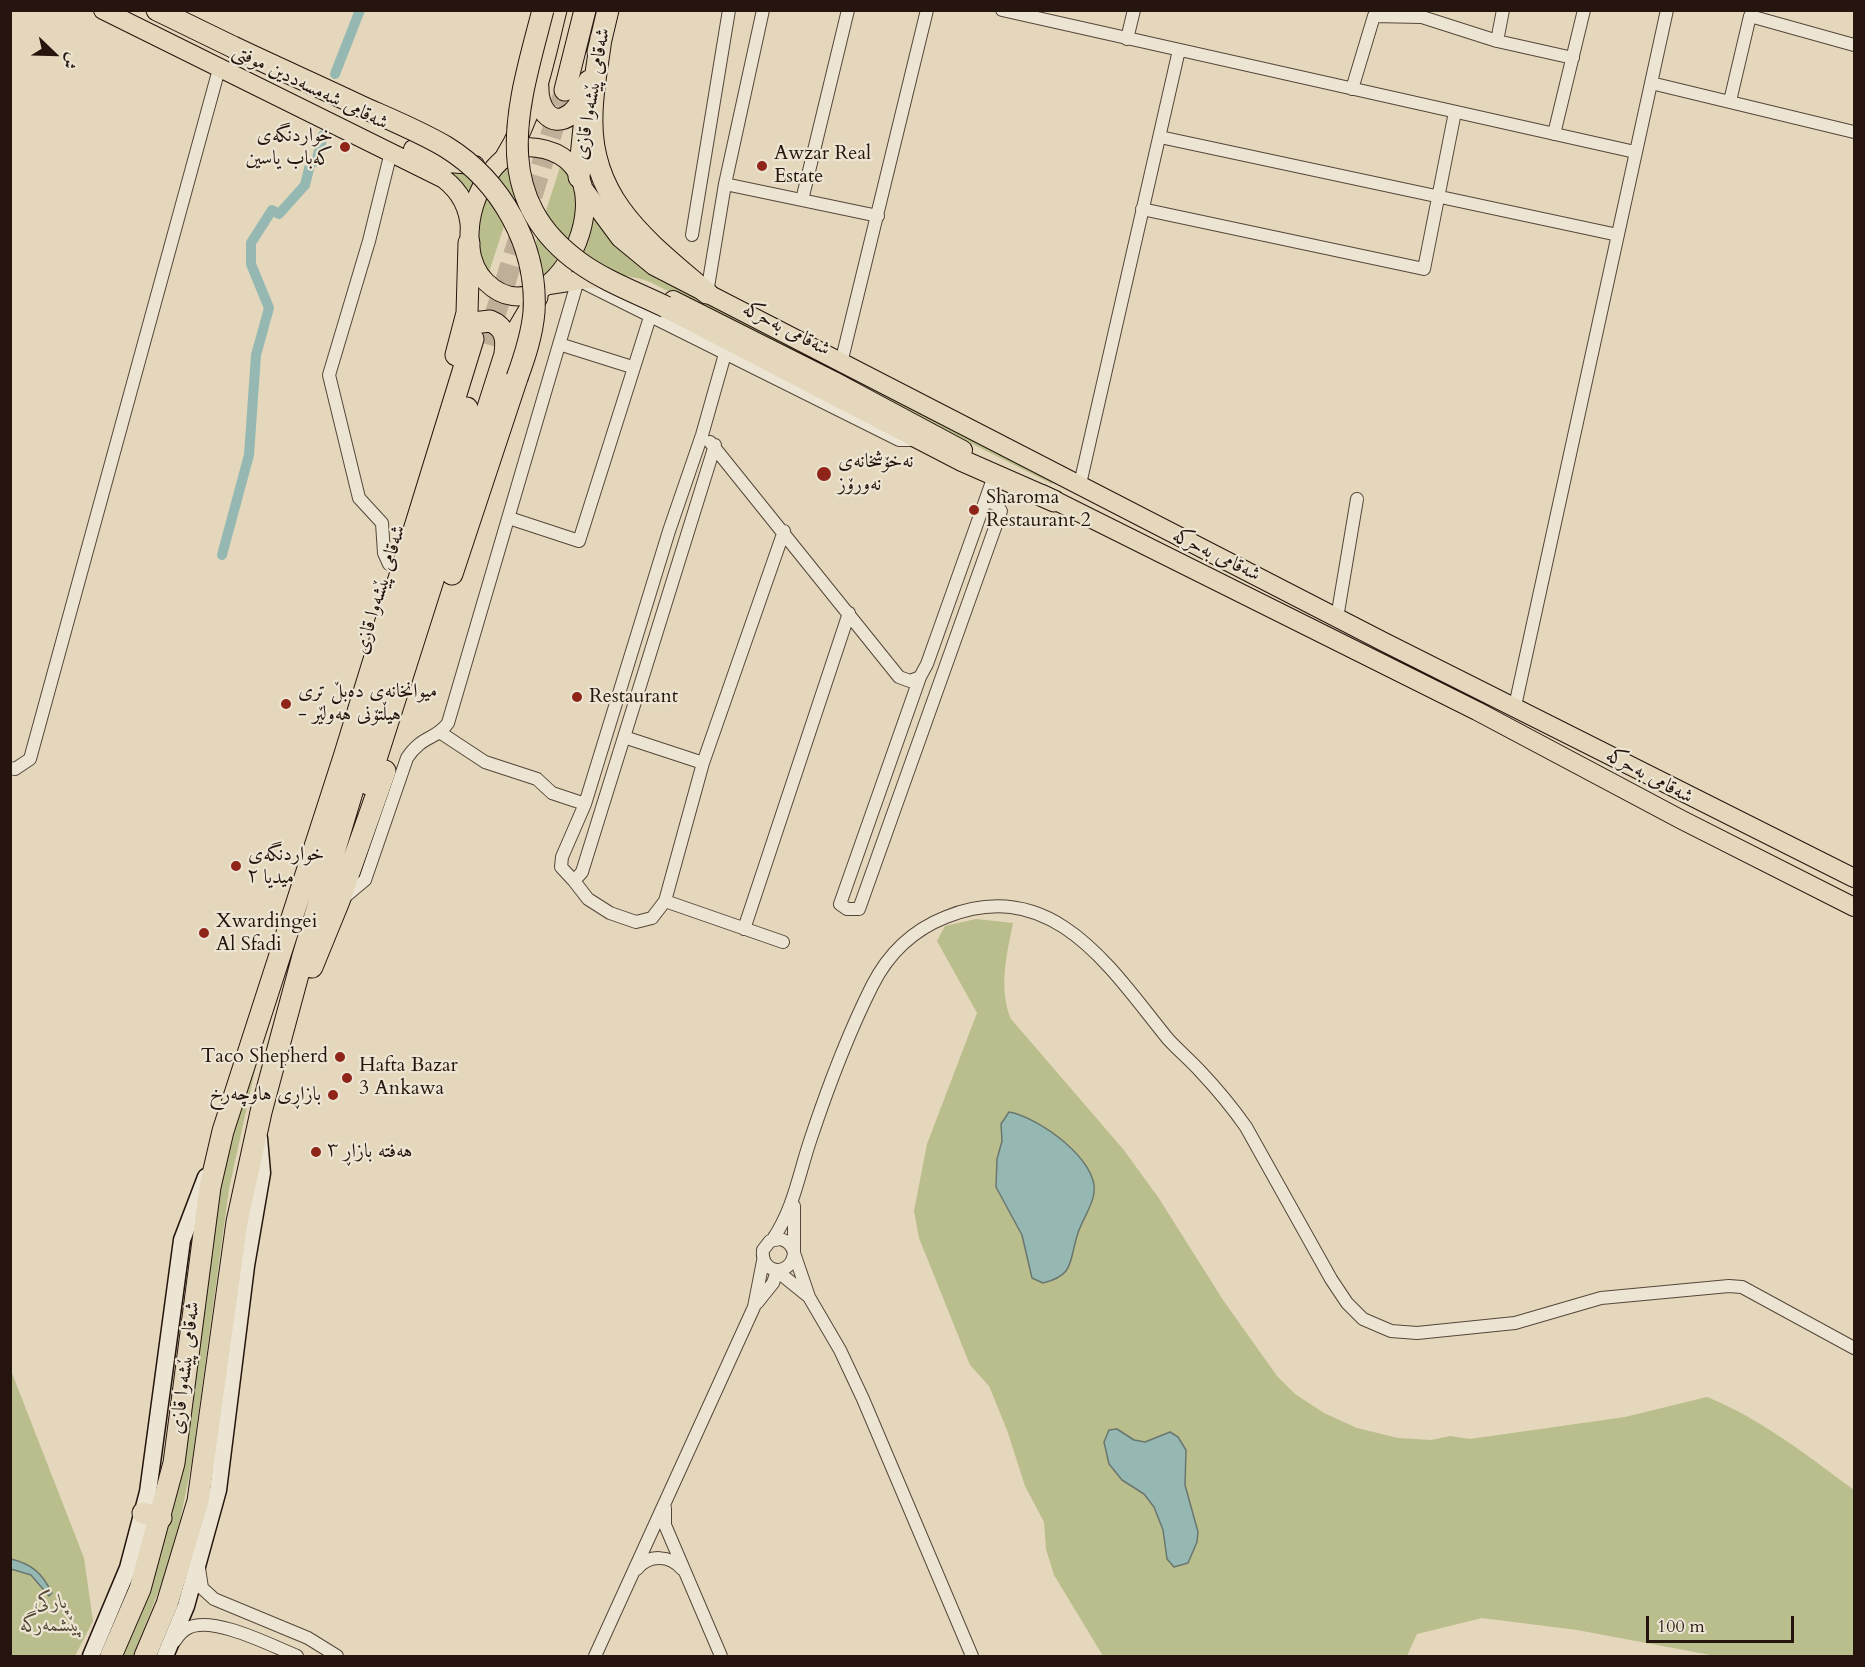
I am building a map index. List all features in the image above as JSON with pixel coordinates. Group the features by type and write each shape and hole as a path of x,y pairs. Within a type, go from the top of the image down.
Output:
{"highway":[{"path":"157,10 232,47 427,136 459,156 485,180 504,203 518,229 533,277 532,323 518,378 339,901 297,1003"},
{"path":"543,10 521,100 516,139 518,168 526,196 546,230 570,256 658,312 994,476 1054,501"},
{"name":"شەقامی پێشەوا قازی","path":"552,86 556,10"},
{"name":"شەقامی پێشەوا قازی","path":"552,86 571,10"},
{"name":"شەقامی پێشەوا قازی","path":"506,157 525,123 552,86 585,10"},
{"name":"شەقامی پێشەوا قازی","path":"581,182 584,121 608,10"},
{"path":"601,38 592,105 592,131 595,155 605,185 620,211 640,234 707,293"},
{"path":"552,86 538,104 553,118 567,117 577,108 596,64"},
{"name":"شەقامی پێشەوا قازی","path":"146,1656 167,1604 198,1502 228,1348 237,1222 262,1108 360,762 472,344 467,313 470,236"},
{"name":"شەقامی پێشەوا قازی","path":"262,1108 411,655 504,357 515,331 546,288"},
{"path":"472,344 468,328 476,322 487,320 504,331 506,341 504,357"},
{"name":"شەقامی پێشەوا قازی","path":"241,1074 255,1010 286,898 389,564 472,344"},
{"name":"شەقامی پێشەوا قازی","path":"111,1656 140,1588 152,1515 174,1463 210,1187 223,1131 344,757 472,344"},
{"path":"198,1502 232,1372"}],"main road":[{"name":"شەقامی شەمسەددین موفتی","path":"103,10 444,179 455,187 469,213 470,236"},
{"name":"شەقامی شەمسەددین موفتی","path":"128,10 324,109 436,160 458,166 482,165 506,157"},
{"name":"شەقامی پێشەوا قازی","path":"470,236 472,213 481,188 506,157 520,148 543,149 567,160 581,182 585,211 572,256 546,288"},
{"name":"شەقامی بەحرکە","path":"581,182 621,238 637,254 654,266 1337,618 1854,878"},
{"path":"470,236 474,265 491,286 519,296 546,288"},
{"name":"شەقامی بەحرکە","path":"546,288 578,280 620,280 642,285 724,324 853,391 1054,501 1477,711 1682,820 1854,907"},
{"path":"166,1656 186,1606 218,1490 232,1372 228,1348"},
{"path":"91,1656 152,1515"}],"street":[{"path":"692,235 729,10"},
{"path":"707,293 725,184 763,10"},
{"path":"802,200 848,10"},
{"path":"842,363 927,10"},
{"path":"1002,10 1051,16 1128,39 1635,152"},
{"path":"1128,39 1134,10"},
{"path":"1497,41 1503,10"},
{"path":"1554,134 1584,10"},
{"path":"1515,706 1667,10"},
{"path":"1730,101 1751,13 1854,45"},
{"path":"1352,89 1374,16 1422,14 1497,41 1573,58"},
{"path":"1080,484 1179,50"},
{"path":"10,768 15,769 30,759 219,69"},
{"path":"1651,83 1854,132"},
{"path":"1142,209 1424,268 1455,112"},
{"path":"1160,137 1618,235"},
{"path":"389,564 384,553 382,523 359,498 329,375 369,241 391,152"},
{"path":"725,184 879,216"},
{"path":"339,901 365,880 407,758 424,738 441,733 448,723 578,280 658,312 724,354 898,440 910,442 918,438"},
{"path":"509,518 579,541 632,367 658,312"},
{"path":"559,344 632,367"},
{"path":"724,354 702,435 669,531 585,804 562,857 561,867 588,899 610,913 636,922 652,918 665,901 703,764 784,531"},
{"path":"702,435 715,446 899,676 910,681 920,677"},
{"path":"574,881 582,872 715,446"},
{"path":"985,501 996,504 1001,511 859,909 847,909 840,904 920,677 994,476"},
{"path":"1337,618 1357,499"},
{"path":"744,929 849,613"},
{"path":"441,733 485,762 537,779 552,793 585,804"},
{"path":"624,737 703,764"},
{"path":"665,901 783,942"},
{"path":"754,1307 764,1246 773,1239 794,1199 816,1122 862,1007 883,967 904,943 930,923 973,909 1002,907 1030,912 1059,922 1083,939 1109,964 1170,1041 1232,1107 1246,1127 1331,1279 1347,1303 1363,1319 1375,1326 1391,1331 1417,1333 1480,1328 1515,1323 1601,1298 1729,1286 1742,1287 1854,1348"},
{"path":"594,1656 754,1307 772,1283 777,1271 791,1264 794,1254 794,1199"},
{"path":"773,1239 786,1241 794,1254 809,1297 840,1350 972,1656"},
{"path":"763,1261 769,1268 777,1271 809,1297"},
{"path":"668,1494 664,1510 664,1526 722,1656"},
{"path":"201,1556 200,1583 205,1593 226,1606 308,1638 337,1656"},
{"path":"629,1580 641,1564 659,1558 675,1562 686,1575"},
{"path":"263,1642 271,1623"},
{"path":"166,1656 181,1633 192,1626 220,1627 297,1656"}],"green space":[{"path":"527,156 488,275 476,249 477,220 480,210 494,181 500,174"},
{"path":"561,164 576,187 577,220 556,271 520,292"},
{"path":"485,168 469,199 439,169"},
{"path":"591,209 630,259 658,277 1055,478 1052,484 650,282 601,275 570,278 585,245 590,228"},
{"path":"976,919 1013,923 1004,983 1011,1019 1123,1149 1158,1197 1223,1300 1277,1376 1295,1394 1324,1413 1357,1428 1398,1438 1431,1440 1450,1436 1470,1439 1625,1417 1707,1397 1727,1406 1784,1439 1854,1490 1854,1656 1716,1656 1577,1630 1482,1618 1417,1634 1407,1656 1103,1656 1054,1575 1046,1549 1044,1522 1025,1486 1007,1430 989,1386 970,1365 919,1238 914,1211 927,1144 977,1013 937,941 945,926"},
{"path":"260,1047 229,1189 192,1461 180,1521 163,1580 133,1656 123,1656 171,1520 183,1459 221,1183 246,1088"},
{"name":"پارکی پێشمەرگە","path":"10,1368 84,1558 93,1621 75,1656 11,1656"}],"water":[{"path":"1009,1112 1035,1122 1064,1142 1087,1167 1093,1180 1093,1199 1079,1230 1069,1267 1060,1276 1043,1283 1032,1278 1022,1235 996,1187 997,1159 1002,1141 1001,1124"},
{"path":"1117,1429 1134,1440 1145,1442 1170,1432 1178,1437 1186,1450 1185,1485 1198,1532 1197,1542 1188,1563 1174,1567 1167,1559 1163,1530 1154,1507 1144,1494 1122,1480 1109,1464 1104,1442 1109,1430"},
{"path":"11,1559 36,1570 52,1593 49,1596 31,1575 11,1569"}],"waterway":[{"path":"335,74 360,10"},
{"path":"222,555 249,455 256,355 269,308 251,264 251,243 272,210 279,214 305,185 310,165 317,159 323,135"}],"tunnel":[{"path":"486,344 565,90"}],"place":[{"name":"خواردنگەی کەباب یاسین","path":"345,147"},
{"name":"Awzar Real Estate","path":"762,166"},
{"name":"نەخۆشخانەی نەورۆز","path":"824,474"},
{"name":"Sharoma Restaurant 2","path":"974,510"},
{"name":"Restaurant","path":"577,697"},
{"name":"میوانخانەی دەبڵ تری - هیڵتۆنی هەولێر","path":"286,704"},
{"name":"خواردنگەی میدیا ٢","path":"236,866"},
{"name":"Xwardingei Al Sfadi","path":"204,933"},
{"name":"Taco Shepherd","path":"340,1057"},
{"name":"Hafta Bazar 3 Ankawa","path":"347,1078"},
{"name":"بازاڕی هاوچەرخ","path":"333,1095"},
{"name":"هەفتە بازاڕ ٣","path":"316,1152"}]}
